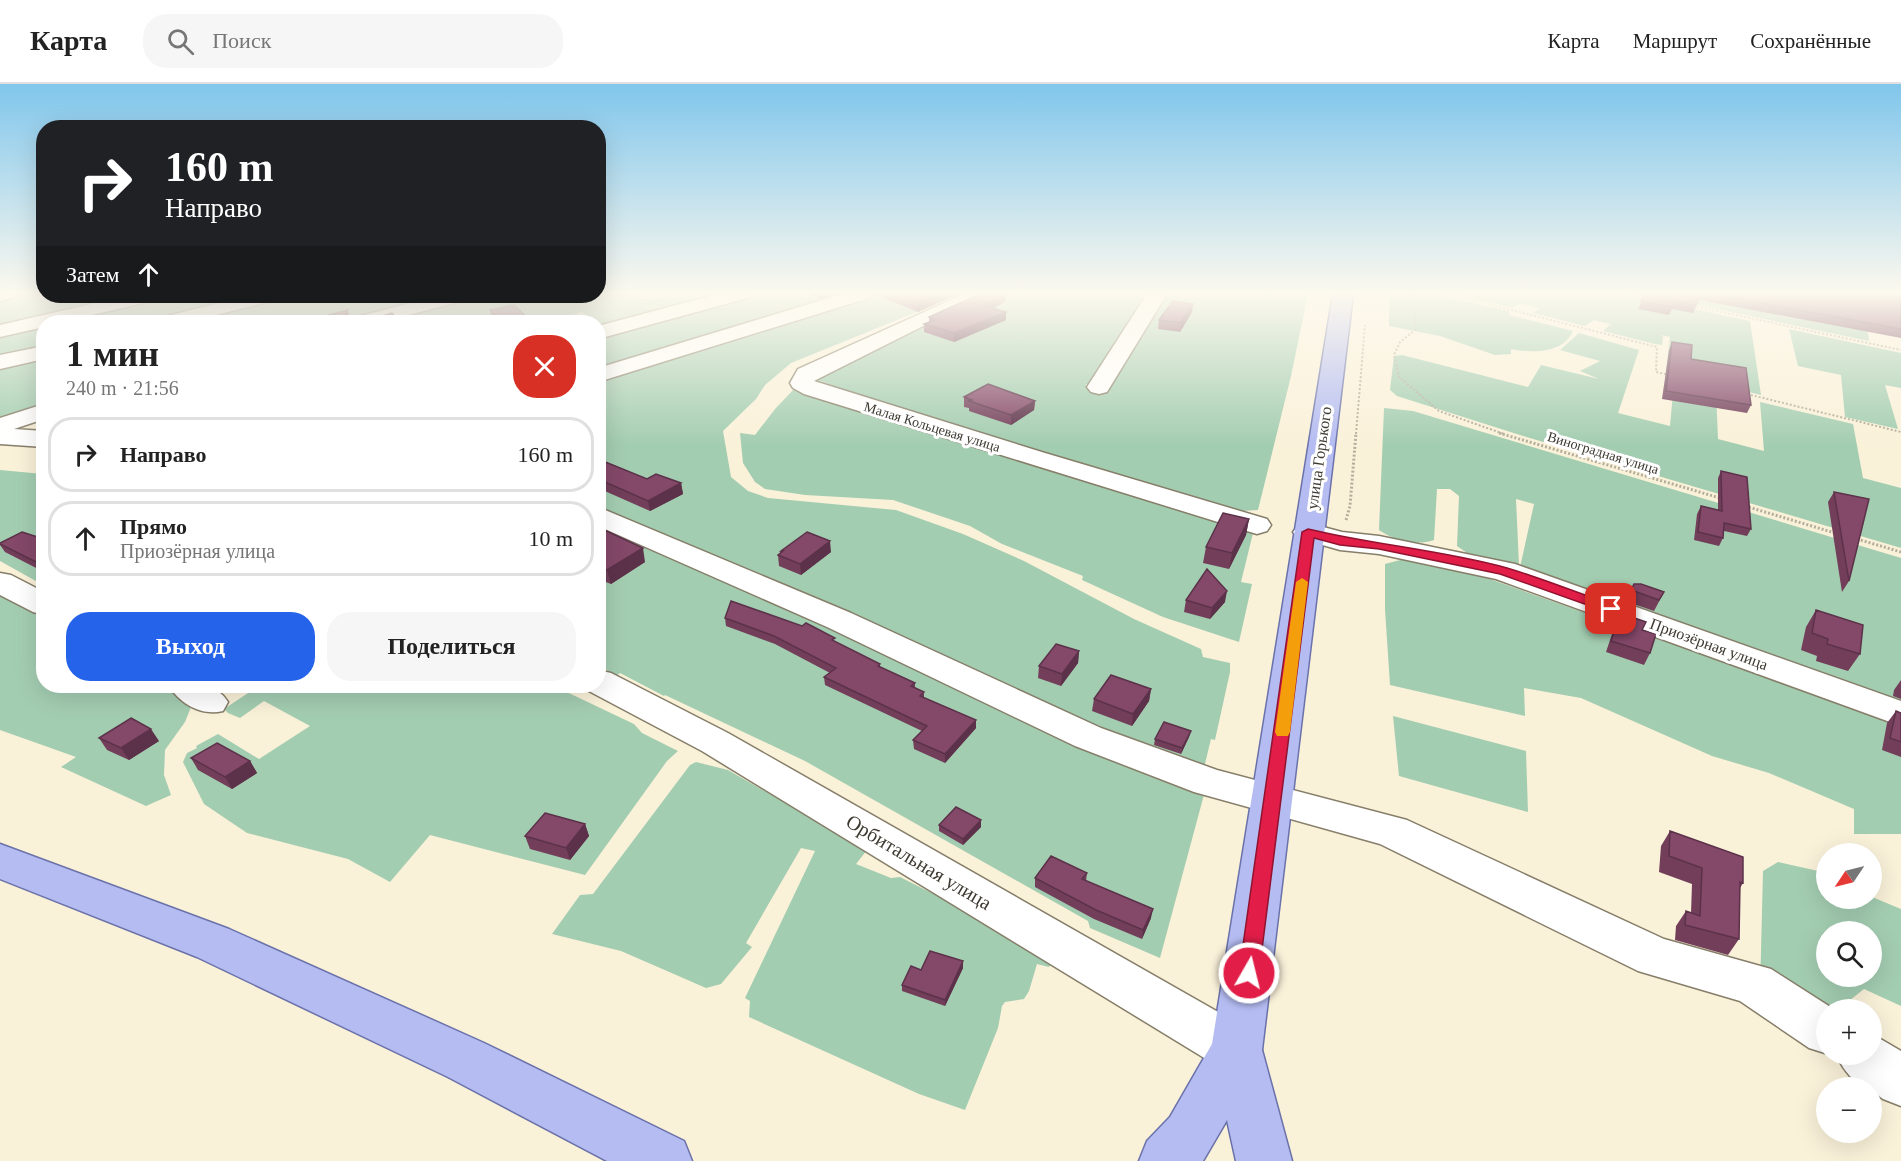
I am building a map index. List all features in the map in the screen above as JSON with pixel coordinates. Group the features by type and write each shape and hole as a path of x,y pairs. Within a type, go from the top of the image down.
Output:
{"main road":[{"name":"улица Горького","path":"1237,1050 1274,799 1324,537 1339,344"},
{"path":"0,861 213,943 466,1060 664,1161"},
{"path":"1167,1161 1188,1136 1237,1050"},
{"path":"1237,1050 1264,1161"}],"street":[{"path":"606,373 698,344"},
{"name":"Малая Кольцевая улица","path":"869,344 806,374 801,383 812,389 1025,456 1257,525"},
{"path":"1099,387 1126,344"},
{"path":"0,362 36,354"},
{"path":"0,426 36,414"},
{"path":"0,436 36,438"},
{"path":"606,518 839,620 1088,736 1208,782 1392,831 1654,957 1754,984 1816,1025"},
{"name":"Приозёрная улица","path":"1324,537 1379,545 1504,571 1901,714"},
{"path":"0,582 36,601"},
{"name":"Орбитальная улица","path":"606,685 715,742 1237,1050"},
{"path":"1877,1065 1901,1081"}],"path":[{"path":"1324,537 1350,506 1363,344"},
{"name":"Виноградная улица","path":"1399,344 1394,355 1399,377 1439,411 1489,430 1729,501"},
{"path":"1646,344 1657,347 1656,372 1678,377"},
{"path":"1874,344 1901,350"},
{"path":"1745,394 1901,432"},
{"path":"1741,505 1844,535"},
{"path":"1855,539 1901,552"}],"green space":[{"path":"0,344 36,344 36,352 0,360"},
{"path":"606,344 690,344 606,370"},
{"path":"706,344 837,344 791,363 765,385 756,399 723,431 731,477 748,491 768,498 896,510 963,534 1024,561 1134,619 1201,649 1203,657 1230,663 1215,740 1211,739 1203,772 1152,754 802,592 606,513 606,375"},
{"path":"878,344 1118,344 1092,384 1085,384 1095,389 1126,344 1298,344 1258,510 1242,511 1209,503 929,419 806,376"},
{"path":"1464,344 1562,344 1555,348 1537,351 1511,349 1511,354 1495,355"},
{"path":"1566,344 1619,344 1639,350 1618,413 1670,426 1674,381 1716,391 1718,439 1764,451 1760,402 1853,424 1863,478 1901,488 1901,548 1520,435 1397,396 1390,390 1394,356 1402,355 1528,387 1541,365 1599,379 1580,371 1600,361 1560,350"},
{"path":"1669,344 1753,344 1761,395 1677,375 1666,371"},
{"path":"1793,344 1860,344 1901,353 1901,388 1885,385 1898,429 1845,417 1841,375 1798,366"},
{"path":"36,356 36,410 0,420 0,364 29,357 31,365 30,357"},
{"path":"795,388 1255,525 1241,582 1252,584 1239,642 1163,617 1082,580 1083,576 1002,544 970,526 893,500 805,495 765,489 755,482 743,463 740,433 755,435"},
{"path":"1384,408 1413,411 1901,558 1901,708 1519,572 1534,504 1516,499 1519,565 1467,553 1457,546 1459,496 1450,489 1437,489 1434,540 1420,543 1399,540 1385,534 1379,530"},
{"path":"0,470 36,473 36,581 0,561"},
{"path":"606,528 1205,791 1160,958 1090,928 1088,921 805,761 664,696 620,673 616,676 606,670"},
{"path":"1404,559 1487,578 1594,616 1657,634 1901,724 1901,834 1854,834 1854,809 1769,773 1712,756 1581,698 1524,688 1525,716 1390,685 1385,609 1385,564"},
{"path":"0,589 36,607 36,693 192,693 195,697 185,722 165,750 164,775 171,795 146,806 61,767 76,757 0,730"},
{"path":"248,693 569,693 634,724 642,733 678,751 667,761 585,875 430,835 390,882 348,859 247,833 204,804 183,762 187,753 197,748 196,746 218,734 259,759 310,726 264,701 240,718 224,709"},
{"path":"1393,716 1526,751 1528,812 1399,776"},
{"path":"696,762 728,770 867,850 856,864 891,878 900,877 1005,930 1051,964 1049,967 1037,964 1029,991 1024,999 1005,1002 1002,1006 998,1028 965,1110 919,1094 749,1017 750,1001 745,998 815,851 801,848 746,943 752,947 721,984 706,988 621,951 552,934 580,895 593,894 690,765"},
{"path":"1778,862 1816,871 1816,909 1882,909 1882,901 1901,909 1901,1006 1864,989 1852,999 1816,999 1816,1007 1760,991 1763,871"}],"building":[{"path":"1672,344 1692,345 1691,359 1746,368 1751,405 1666,391"},
{"path":"988,384 1035,401 1011,415 969,401 972,400 964,397"},
{"path":"606,462 647,479 656,474 681,483 648,501 606,483"},
{"path":"1721,471 1747,477 1751,529 1724,523 1723,538 1698,532 1701,506 1722,511"},
{"path":"1834,492 1869,499 1849,581"},
{"path":"1223,513 1249,519 1232,553 1206,547"},
{"path":"606,531 643,548 607,570"},
{"path":"22,532 36,536 36,562 0,544"},
{"path":"807,532 830,541 800,564 778,555 783,551 781,551"},
{"path":"1207,569 1227,591 1212,608 1186,600"},
{"path":"1634,584 1641,584 1664,592 1659,600 1631,590"},
{"path":"731,601 802,626 806,623 835,638 832,640 880,664 878,666 915,683 911,686 924,692 920,696 976,720 945,754 913,740 927,726 824,677 836,668 774,636 725,618"},
{"path":"1816,610 1863,625 1860,654 1827,644 1828,639 1812,633"},
{"path":"1620,613 1646,622 1642,630 1656,634 1650,653 1611,641"},
{"path":"1056,644 1079,651 1062,674 1039,666"},
{"path":"1111,675 1151,689 1133,714 1094,699"},
{"path":"1896,711 1901,713 1901,742 1890,738"},
{"path":"131,718 151,729 121,748 99,738"},
{"path":"1164,722 1191,731 1182,748 1155,739"},
{"path":"217,743 250,761 225,777 191,758"},
{"path":"956,807 981,820 963,839 939,825"},
{"path":"545,813 585,824 566,848 525,836"},
{"path":"1670,831 1743,857 1739,939 1685,925 1686,911 1700,916 1702,868 1669,856"},
{"path":"1051,856 1087,873 1082,879 1153,909 1143,930 1096,910 1035,878"},
{"path":"930,951 963,961 945,1000 902,985 911,966 921,970"}],"slow traffic":[{"path":"1282,732 1302,582"}],"route":[{"path":"1249,973 1308,532 1340,541 1379,545 1504,571 1611,609"}]}
